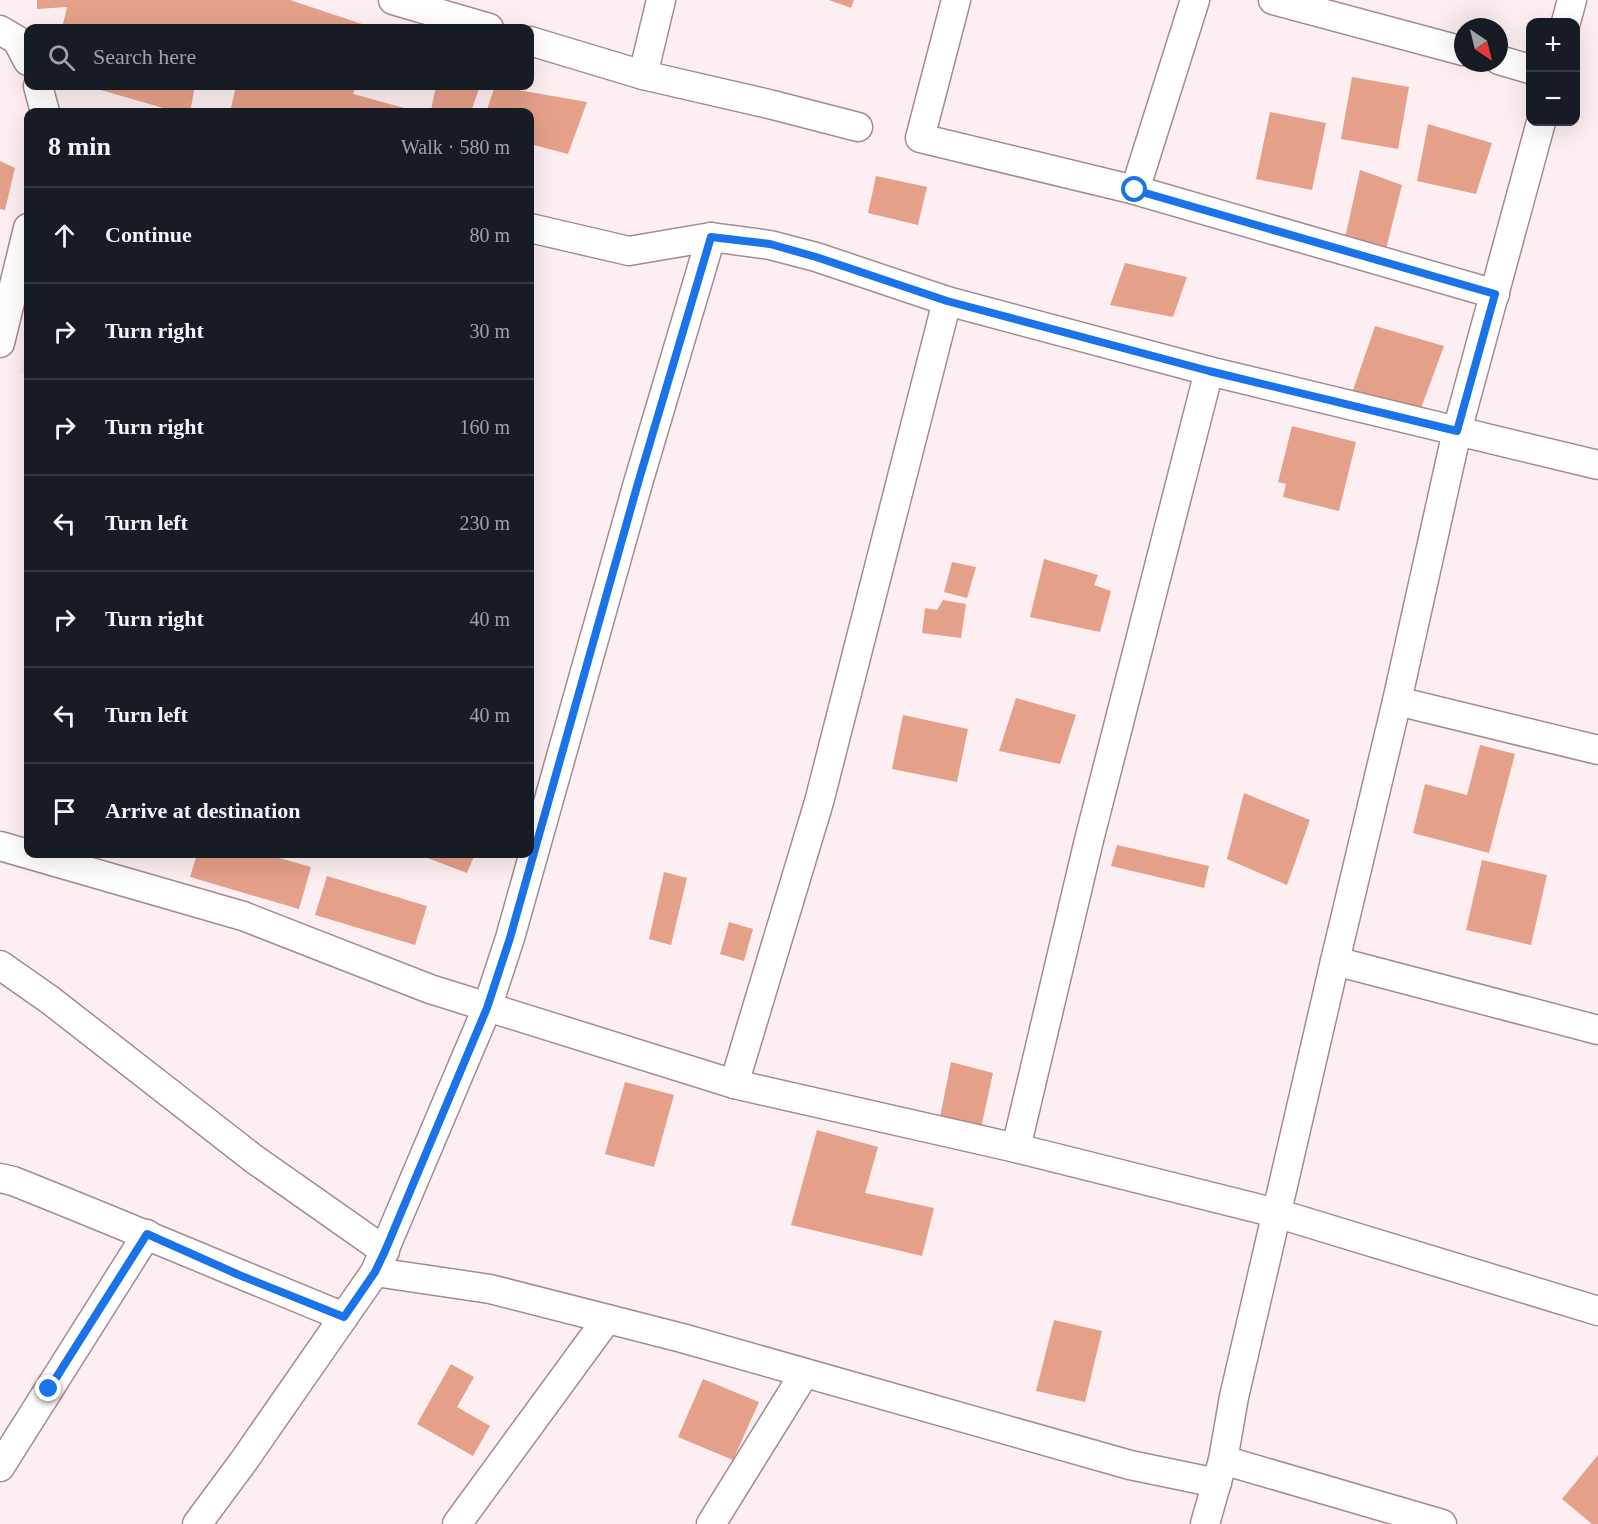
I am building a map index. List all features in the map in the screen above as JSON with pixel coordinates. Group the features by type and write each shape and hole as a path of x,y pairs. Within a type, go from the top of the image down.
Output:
{"street":[{"path":"643,75 661,0"},
{"path":"956,0 920,138 1135,190 1495,294"},
{"path":"1135,190 1195,0"},
{"path":"1273,0 1335,8 1454,48"},
{"path":"1567,18 1572,0"},
{"path":"410,2 477,24"},
{"path":"0,30 17,40 24,53"},
{"path":"534,42 643,75 858,127"},
{"path":"1508,63 1526,68"},
{"path":"39,90 44,108"},
{"path":"1205,1524 1220,1471 1234,1397 1397,701 1457,431 1540,126"},
{"path":"534,229 629,251 711,237 770,244 947,301 1209,371 1598,465"},
{"path":"534,853 638,483 711,237"},
{"path":"0,344 24,245"},
{"path":"734,1084 819,802 947,301"},
{"path":"1016,1148 1089,840 1209,371"},
{"path":"1397,701 1598,750"},
{"path":"0,846 24,853"},
{"path":"42,858 243,916 430,989 734,1084 1016,1148 1276,1213 1598,1311"},
{"path":"197,1524 344,1317 380,1261 487,1008 533,858"},
{"path":"1335,961 1598,1030"},
{"path":"0,965 50,1000 254,1159 380,1261 682,1338 1130,1465 1220,1471 1442,1524"},
{"path":"0,1178 13,1181 147,1234 230,1271 344,1317"},
{"path":"0,1467 147,1234"},
{"path":"456,1524 607,1319"},
{"path":"711,1524 804,1374"}],"shaded area":[{"path":"24,355 24,375 19,374"}],"building":[{"path":"37,0 290,0 362,24 63,24 67,7 37,9"},
{"path":"829,0 854,0 851,8"},
{"path":"1352,77 1409,87 1398,149 1341,139"},
{"path":"101,90 194,90 191,108 163,108"},
{"path":"235,90 354,90 353,94 404,108 231,108"},
{"path":"435,90 479,90 472,108 431,108"},
{"path":"494,90 518,90 587,102 568,154 534,145 534,108 487,108"},
{"path":"1270,112 1326,123 1312,190 1256,179"},
{"path":"1428,124 1492,143 1476,194 1417,181"},
{"path":"0,161 15,168 5,210 0,209"},
{"path":"1360,170 1402,185 1385,253 1345,238"},
{"path":"876,176 927,187 918,225 868,213"},
{"path":"1125,263 1187,277 1173,317 1110,305"},
{"path":"1375,326 1444,346 1420,411 1352,393"},
{"path":"1292,426 1356,442 1339,511 1283,497 1286,484 1278,482"},
{"path":"1044,559 1098,575 1094,585 1111,591 1100,632 1030,617"},
{"path":"952,562 976,567 967,598 944,592"},
{"path":"943,600 966,604 961,638 922,633 925,608 937,610"},
{"path":"1016,698 1076,715 1060,764 999,751"},
{"path":"903,715 968,729 957,782 892,769"},
{"path":"1480,745 1515,754 1489,853 1413,833 1425,784 1467,795"},
{"path":"1244,793 1310,820 1287,885 1227,859"},
{"path":"1117,845 1209,866 1204,888 1111,866"},
{"path":"196,858 279,858 311,867 299,909 190,877"},
{"path":"428,858 473,858 467,873"},
{"path":"1482,860 1547,875 1531,945 1466,930"},
{"path":"664,872 687,878 671,945 649,939"},
{"path":"327,876 427,906 415,945 315,915"},
{"path":"729,922 753,929 744,961 720,954"},
{"path":"951,1062 993,1073 981,1128 939,1122"},
{"path":"625,1082 674,1095 654,1167 605,1154"},
{"path":"817,1130 878,1147 865,1193 934,1208 922,1256 791,1225"},
{"path":"1054,1320 1102,1331 1085,1402 1036,1391"},
{"path":"451,1364 474,1377 457,1407 490,1426 473,1456 417,1424"},
{"path":"703,1379 759,1402 733,1460 678,1437"},
{"path":"1598,1455 1598,1524 1592,1524 1562,1499"}],"route":[{"path":"49,1389 147,1234 239,1275 344,1317 375,1272 487,1008 510,938 638,483 711,237 770,244 947,301 1209,371 1457,431 1495,294 1135,190"}]}
